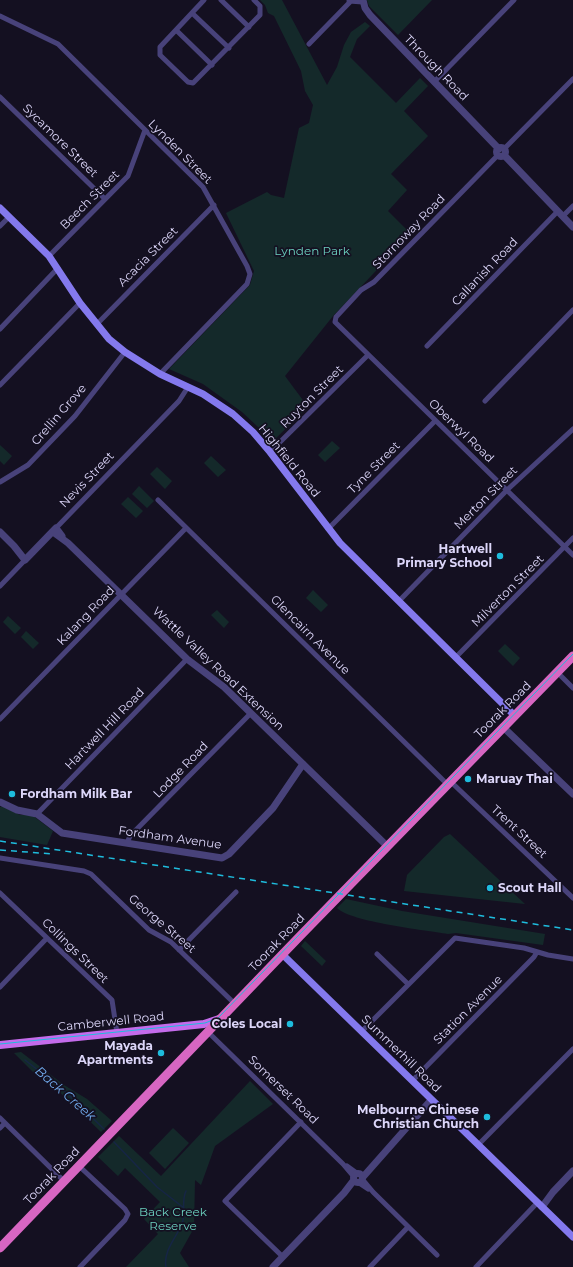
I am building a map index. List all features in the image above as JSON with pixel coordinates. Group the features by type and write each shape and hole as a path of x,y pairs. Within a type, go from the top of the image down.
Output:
{"highway":[{"name":"Toorak Road","path":"0,1248 282,954 573,656"}],"main road":[{"name":"Highfield Road","path":"0,208 49,256 80,303 110,339 125,352 160,374 203,394 233,414 270,452 340,543 514,715"},
{"name":"Summerhill Road","path":"282,954 573,1237"},
{"name":"Camberwell Road","path":"0,1045 193,1026 210,1023 222,1016"},
{"path":"193,1026 201,1032 199,1041"}],"street":[{"path":"204,0 160,47 159,51 188,82 193,83 260,15 262,11 260,6 254,0"},
{"path":"221,0 249,27"},
{"path":"434,82 514,0"},
{"path":"309,44 349,1 363,1"},
{"name":"Through Road","path":"363,1 370,15 573,227"},
{"path":"192,13 229,48"},
{"name":"Lynden Street","path":"0,16 58,44 203,187 247,266 250,274 248,284 160,374"},
{"path":"176,30 212,65"},
{"name":"Stornoway Road","path":"335,322 336,317 361,290 374,282 573,79"},
{"name":"Sycamore Street","path":"0,97 105,199"},
{"name":"Beech Street","path":"49,256 128,176 145,130"},
{"name":"Acacia Street","path":"97,324 214,205"},
{"name":"Callanish Road","path":"427,346 560,214 573,206"},
{"path":"0,226 9,216"},
{"path":"0,329 58,268"},
{"path":"0,385 80,303"},
{"path":"485,401 573,310"},
{"name":"Oberwyl Road","path":"335,322 573,555"},
{"name":"Crellin Grove","path":"0,482 26,468 75,416 125,352"},
{"name":"Ruyton Street","path":"270,452 368,355"},
{"name":"Nevis Street","path":"0,586 179,401 188,387"},
{"name":"Tyne Street","path":"328,529 435,421"},
{"name":"Merton Street","path":"399,601 507,490 573,429"},
{"name":"Glencairn Avenue","path":"158,500 449,783"},
{"name":"Kalang Road","path":"0,719 186,528"},
{"name":"Wattle Valley Road Extension","path":"54,530 187,659 221,684 387,846"},
{"path":"0,532 27,558"},
{"name":"Milverton Street","path":"456,657 573,538"},
{"name":"Hartwell Hill Road","path":"37,814 187,659"},
{"path":"557,672 573,688"},
{"name":"Lodge Road","path":"127,844 130,836 251,713"},
{"path":"503,727 573,794"},
{"name":"Fordham Avenue","path":"0,802 17,810 37,814 62,833 220,858 224,857 273,808 303,764"},
{"name":"Trent Street","path":"449,783 573,898"},
{"name":"George Street","path":"0,858 89,872 149,930 167,939 235,1004"},
{"path":"179,950 236,892"},
{"name":"Collings Street","path":"0,893 113,1002 117,1033"},
{"path":"0,987 47,938"},
{"path":"362,1031 455,938 524,948 573,959"},
{"name":"Station Avenue","path":"412,1081 534,957 537,952"},
{"path":"377,954 408,984"},
{"name":"Somerset Road","path":"208,1032 437,1255"},
{"path":"478,1145 573,1049"},
{"path":"273,1267 433,1101"},
{"path":"0,1118 64,1181"},
{"path":"283,1257 225,1201 301,1122"},
{"path":"0,1128 5,1123"},
{"path":"79,1166 125,1209 128,1214 125,1220 80,1267"},
{"path":"476,1267 573,1171"},
{"path":"370,1267 408,1227"}],"green space":[{"name":"Lynden Park","path":"260,0 282,0 327,85 337,67 344,45 351,32 365,22 370,26 357,39 350,57 396,103 420,78 428,86 404,111 428,136 391,174 407,190 388,211 411,234 333,316 285,376 308,407 273,441 242,412 203,384 169,369 250,285 254,271 226,213 267,192 271,195 284,198 299,128 309,123 313,105 305,91 301,71 274,16 268,13 265,5"},
{"path":"367,0 432,0 398,35 369,6"},
{"path":"332,441 340,448 325,462 318,455"},
{"path":"0,445 12,456 4,465 0,461"},
{"path":"211,456 226,470 218,477 204,463"},
{"path":"157,467 172,481 165,489 150,474"},
{"path":"139,486 154,501 147,508 132,494"},
{"path":"128,497 143,511 136,518 121,504"},
{"path":"313,590 328,605 321,612 306,598"},
{"path":"217,610 229,622 224,628 211,615"},
{"path":"8,616 21,628 15,634 3,622"},
{"path":"26,631 39,643 33,649 21,637"},
{"path":"505,644 520,658 513,666 498,651"},
{"path":"3,806 20,815 31,815 53,831 47,845 0,837 0,807"},
{"path":"450,834 525,904 404,891 407,875 444,837"},
{"path":"346,899 402,911 545,934 543,945 456,933 448,934 372,921 345,913 337,908"},
{"path":"305,941 326,961 322,966 301,946"},
{"path":"21,1052 64,1085 87,1099 112,1121 101,1132 47,1080 37,1076 14,1053"},
{"name":"Back Creek Reserve","path":"250,1081 273,1104 215,1146 201,1185 195,1180 194,1228 180,1253 189,1267 126,1267 158,1234 144,1219 160,1202 125,1168 118,1176 98,1157 119,1136 161,1176"},
{"path":"173,1128 189,1143 165,1169 149,1153"}],"waterway":[{"name":"Back Creek","path":"25,1060 67,1093 104,1129"},
{"name":"Back Creek","path":"114,1142 157,1187 184,1208"},
{"name":"Back Creek","path":"166,1267 166,1256 168,1250 182,1224 186,1191"}],"tram line":[{"path":"0,1044 205,1023 218,1018 573,654"}],"railway":[{"path":"0,841 573,930"},
{"path":"0,850 53,854"}],"place":[{"name":"Hartwell Primary School","path":"500,556"},
{"name":"Maruay Thai","path":"468,779"},
{"name":"Fordham Milk Bar","path":"12,794"},
{"name":"Scout Hall","path":"490,888"},
{"name":"Coles Local","path":"290,1024"},
{"name":"Mayada Apartments","path":"161,1053"},
{"name":"Melbourne Chinese Christian Church","path":"487,1117"}]}
